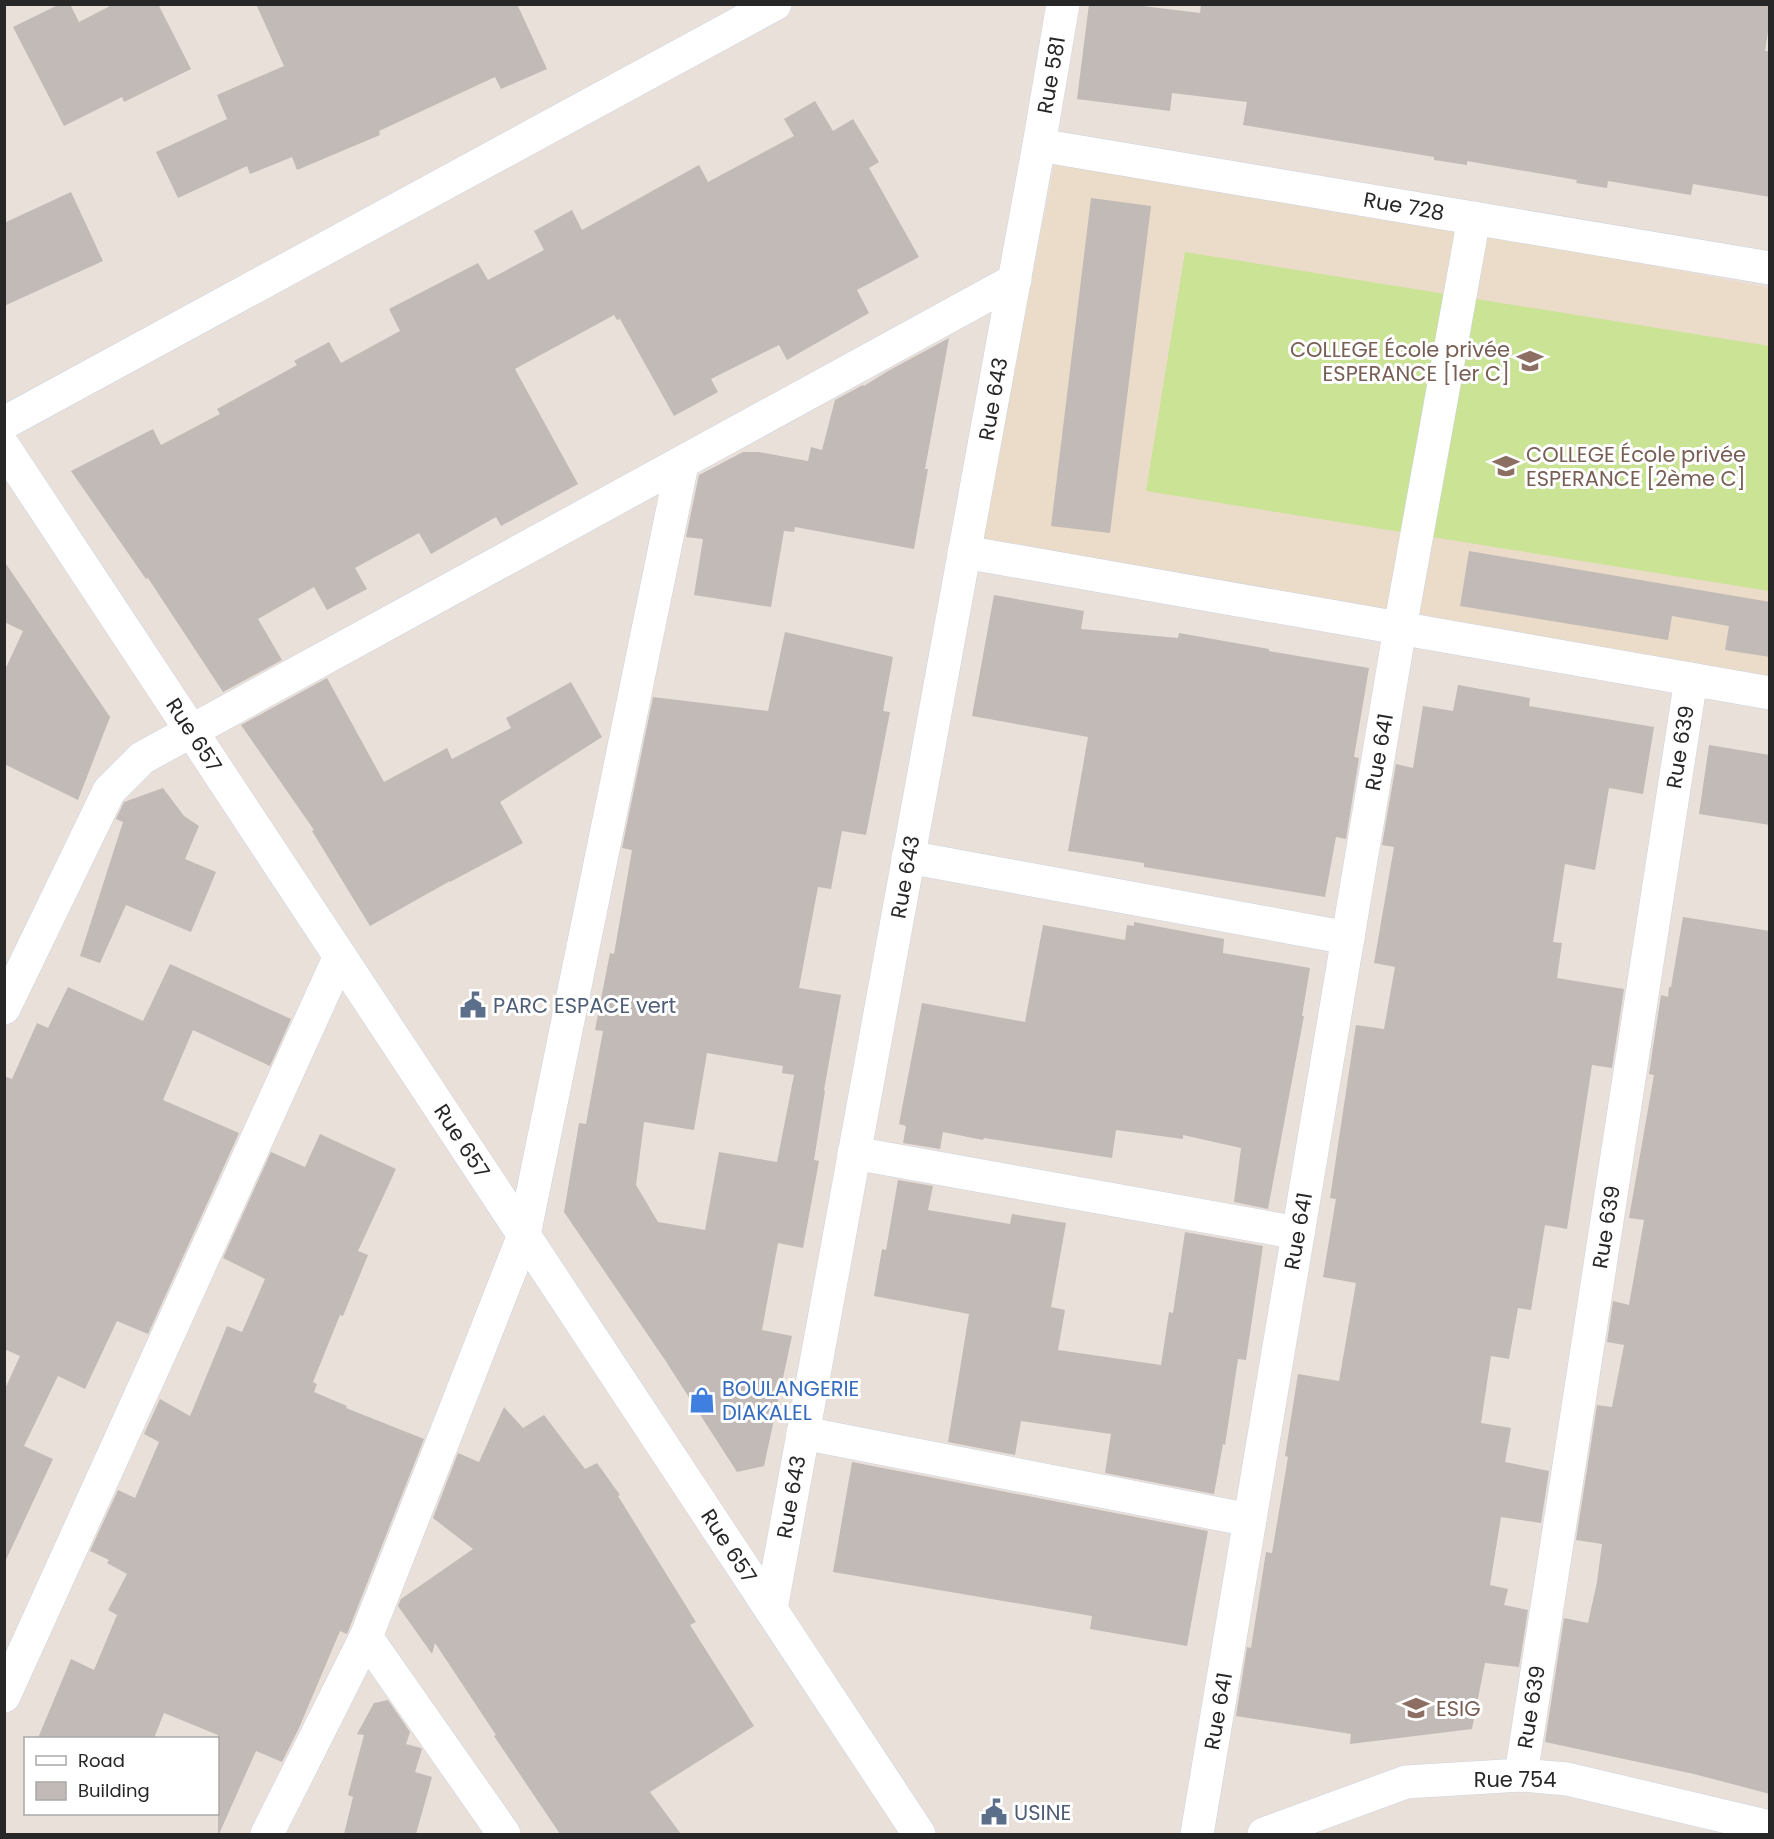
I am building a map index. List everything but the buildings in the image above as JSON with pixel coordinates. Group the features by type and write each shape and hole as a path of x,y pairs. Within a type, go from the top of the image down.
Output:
{"street":[{"path":"4,423 775,4"},
{"name":"Rue 581","path":"1040,145 1063,4"},
{"name":"Rue 728","path":"1040,145 1770,268"},
{"name":"Rue 643","path":"771,1609 1040,145"},
{"name":"Rue 641","path":"1197,1834 1400,628 1474,218"},
{"path":"4,1008 109,791 142,758 1015,280"},
{"name":"Rue 657","path":"4,447 919,1834"},
{"path":"267,1834 366,1636 524,1234 682,464"},
{"path":"964,552 1770,693"},
{"name":"Rue 639","path":"1521,1775 1691,679"},
{"path":"908,857 1348,938"},
{"path":"4,1696 340,956"},
{"path":"854,1153 1298,1233"},
{"path":"802,1433 1250,1520"},
{"path":"366,1636 504,1834"},
{"name":"Rue 754","path":"1264,1834 1406,1782 1521,1775 1567,1779 1770,1827"}],"shaded area":[{"path":"1057,151 1769,288 1769,679 980,541"}],"green space":[{"path":"1185,252 1769,346 1769,591 1146,491"}],"place":[{"name":"COLLEGE École privée ESPERANCE [1er C]","path":"1530,361"},
{"name":"COLLEGE École privée ESPERANCE [2ème C]","path":"1506,466"},
{"name":"PARC ESPACE vert","path":"473,1005"},
{"name":"BOULANGERIE DIAKALEL","path":"702,1400"},
{"name":"ESIG","path":"1416,1708"},
{"name":"USINE","path":"994,1812"}]}
